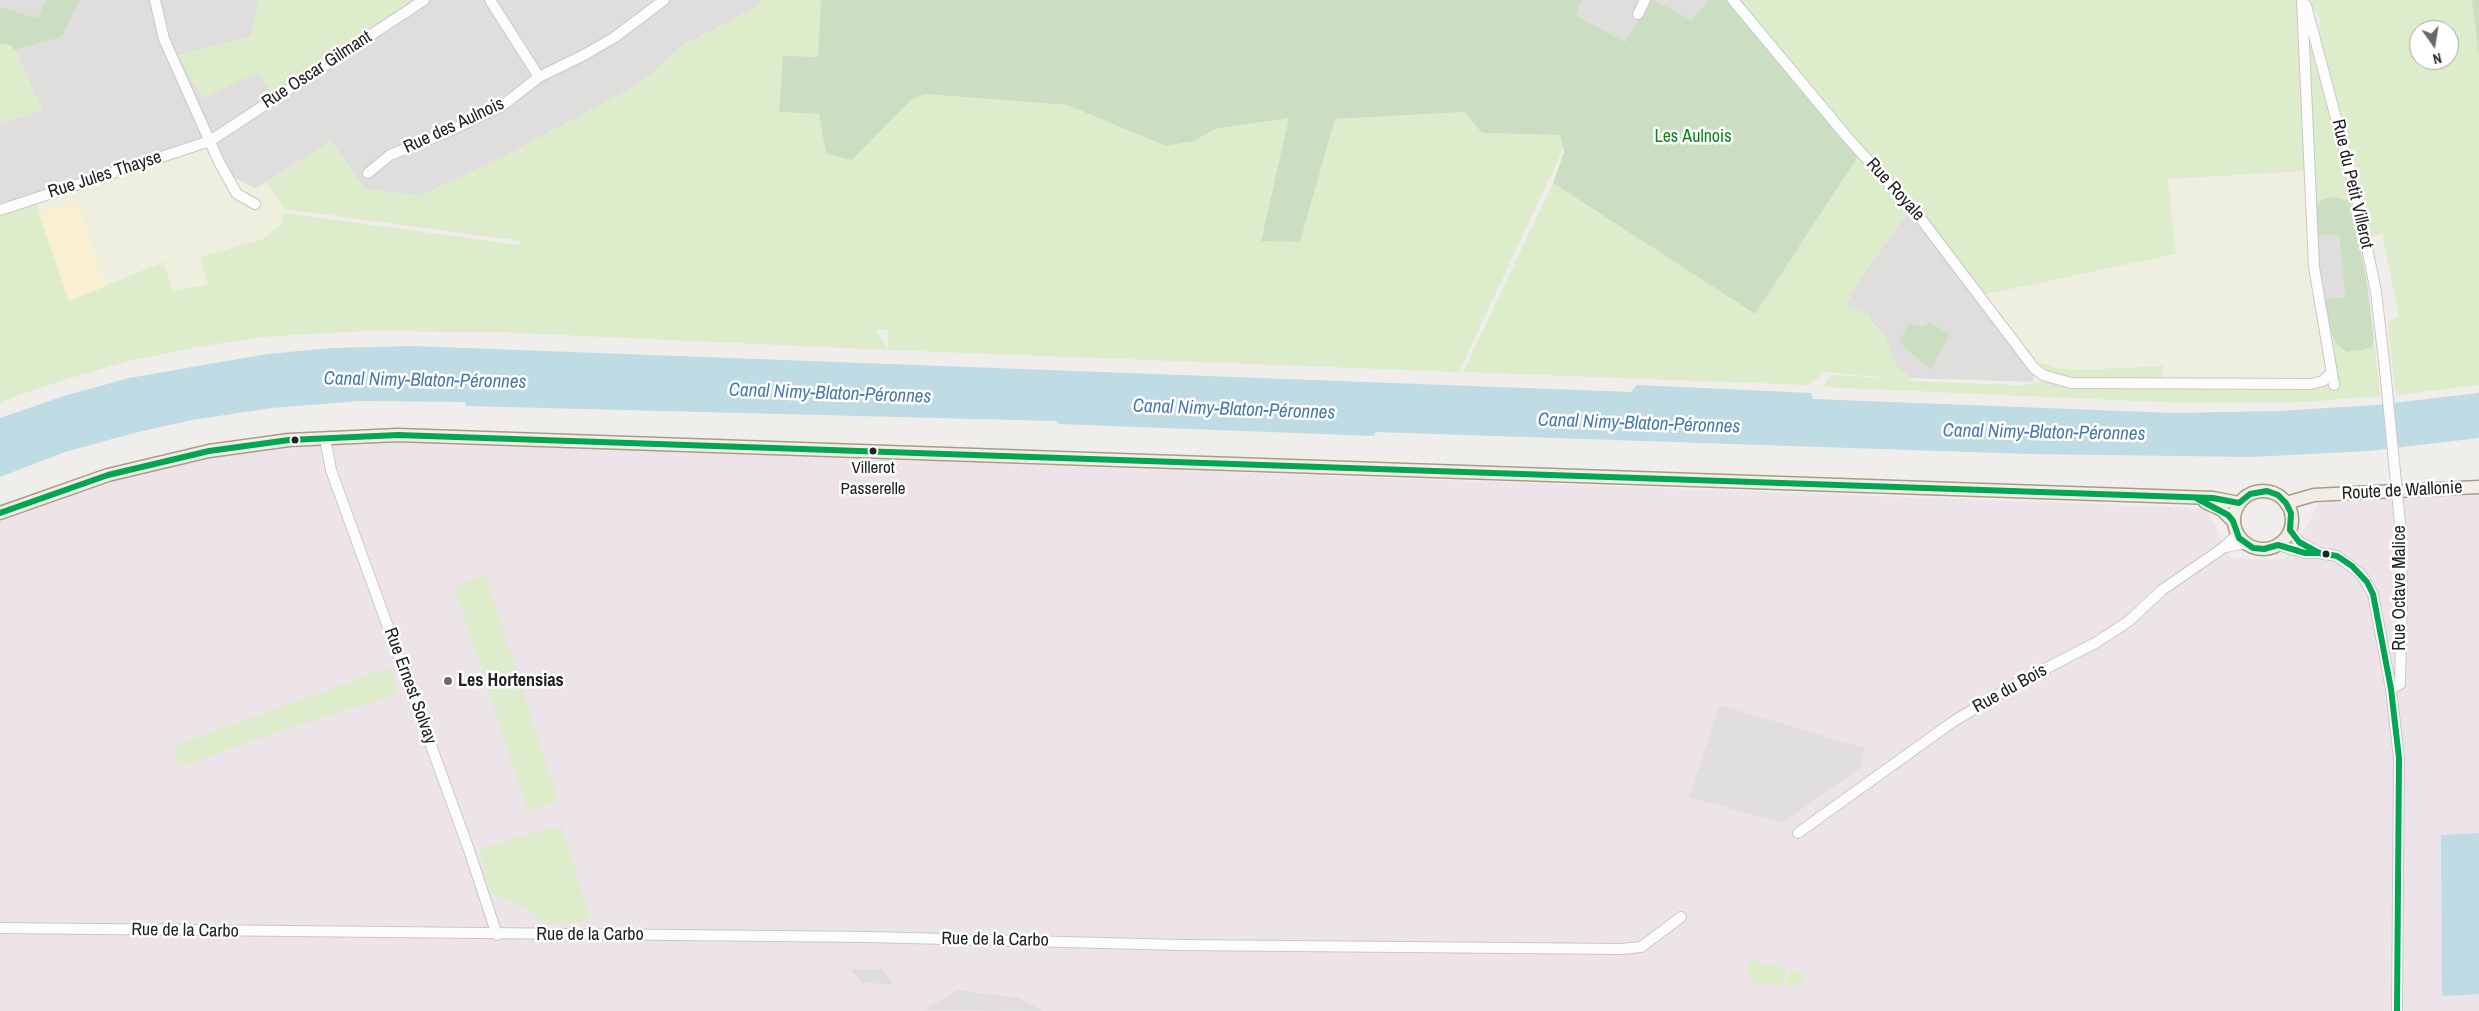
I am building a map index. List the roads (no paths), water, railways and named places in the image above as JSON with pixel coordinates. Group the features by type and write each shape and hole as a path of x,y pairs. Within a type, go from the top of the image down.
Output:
{"main road":[{"path":"0,513 108,475 181,457 251,444 398,435 2212,498 2239,503"},
{"name":"Route de Wallonie","path":"2286,503 2314,495 2479,487"},
{"path":"2233,521 2239,503 2250,494 2261,491 2272,493 2286,503 2291,513 2291,527"},
{"path":"2195,498 2222,510 2233,521 2241,539 2253,548 2264,549 2278,545 2284,540 2303,507 2326,495"}],"street":[{"path":"155,0 164,39 233,188 244,199 256,204"},
{"name":"Rue Oscar Gilmant","path":"210,141 424,0"},
{"path":"490,0 539,77"},
{"name":"Rue des Aulnois","path":"368,173 390,156 445,133 503,105 539,77 584,56 615,37 664,0"},
{"path":"1638,14 1645,0"},
{"name":"Rue Royale","path":"1733,0 1847,136 1921,219 2034,368 2054,380 2071,383 2311,384 2323,381 2331,372"},
{"path":"2303,0 2314,267 2334,385"},
{"name":"Rue du Petit Villerot","path":"2303,0 2357,198 2376,292 2386,370"},
{"name":"Rue Jules Thayse","path":"0,210 210,141"},
{"name":"Rue Octave Malice","path":"2386,370 2400,523 2400,684 2391,689"},
{"name":"Rue Ernest Solvay","path":"325,438 326,454 331,470 469,850 497,935"},
{"path":"2291,527 2300,542 2319,553"},
{"name":"Rue du Bois","path":"1798,833 1954,722 2016,684 2098,642 2128,621 2162,590 2223,548 2241,539"},
{"path":"2278,545 2300,552 2337,556 2352,566 2368,582 2378,615 2391,689 2399,758 2396,1011"},
{"name":"Rue de la Carbo","path":"0,928 497,935 868,937 1181,945 1622,949 1641,947 1681,917"}],"water":[{"name":"Canal Nimy-Blaton-Péronnes","path":"413,346 1631,392 1637,385 1811,393 1813,399 2174,413 2278,411 2375,405 2479,393 2479,438 2368,451 2252,457 2029,454 1376,432 1374,436 1059,424 1056,421 466,406 465,402 359,401 272,408 192,420 134,433 65,452 0,477 0,418 64,396 129,378 267,354 332,348"},
{"path":"2479,833 2479,994 2442,996 2441,835"}],"place":[{"name":"Villerot Passerelle","path":"873,451"},
{"name":"Les Hortensias","path":"448,681"}],"park label":[{"name":"Les Aulnois","path":"1693,137"}]}
